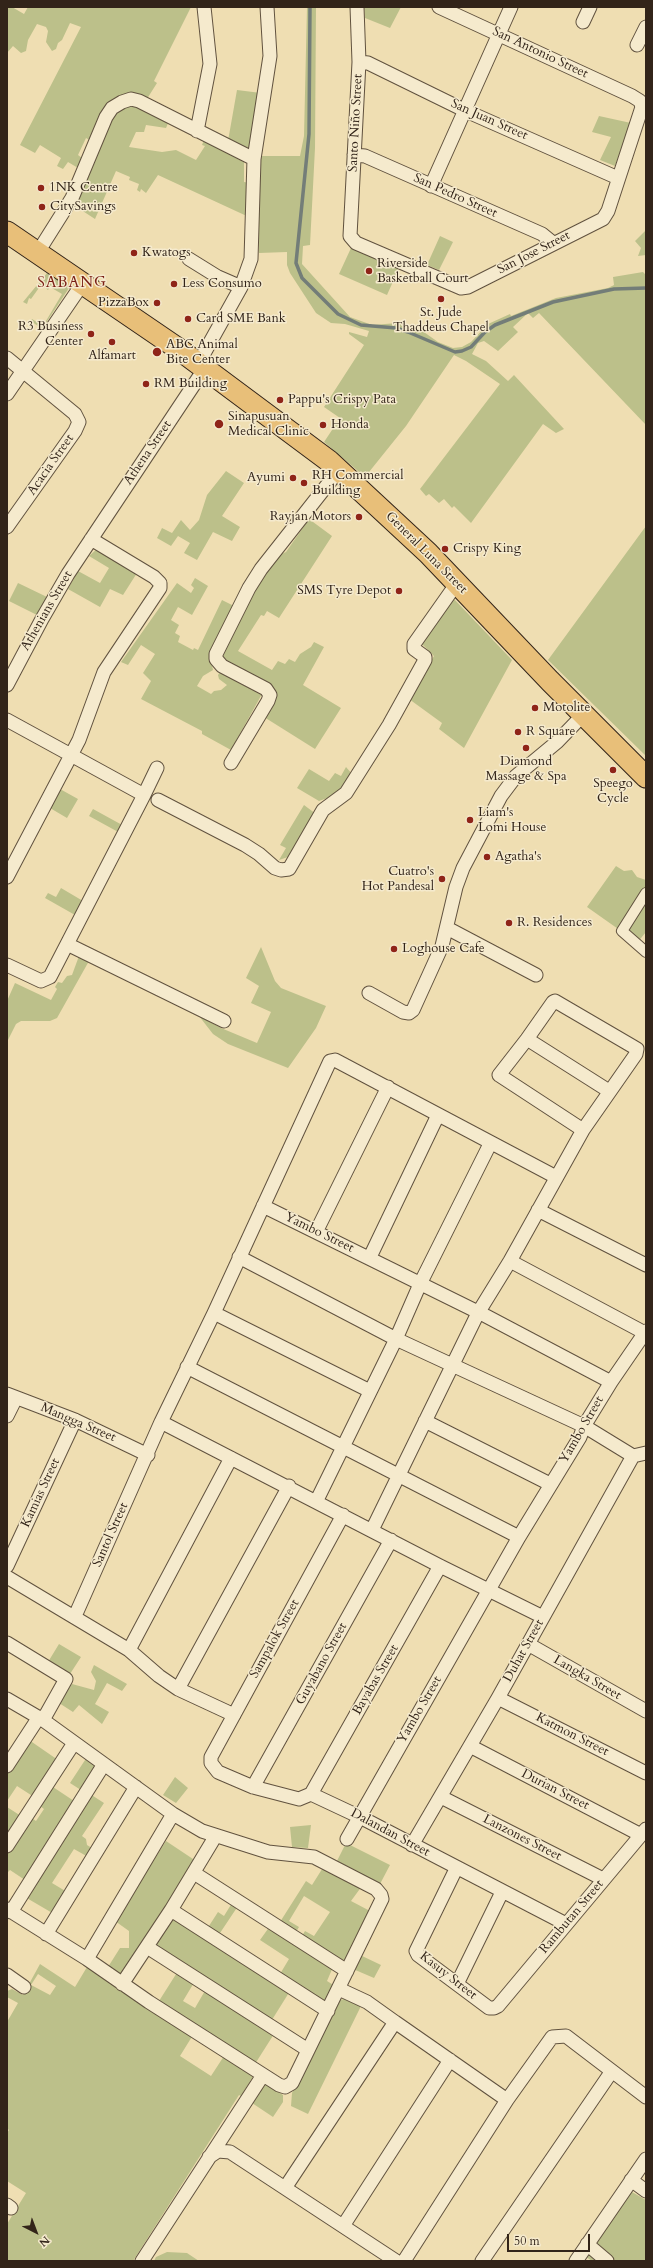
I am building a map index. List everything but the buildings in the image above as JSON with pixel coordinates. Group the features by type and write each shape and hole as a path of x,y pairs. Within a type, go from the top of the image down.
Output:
{"main road":[{"name":"General Luna Street","path":"7,232 202,366 298,436 339,470 391,517 646,777"}],"street":[{"path":"198,131 210,64 204,7"},
{"name":"Athena Street","path":"91,539 202,366 241,287 252,251 254,159 270,60 267,7"},
{"name":"Santo Niño Street","path":"351,239 349,231 359,62 357,7"},
{"name":"San Antonio Street","path":"439,7 643,99"},
{"path":"431,186 500,35 511,7"},
{"path":"583,22 590,7"},
{"path":"637,45 646,27"},
{"name":"San Juan Street","path":"359,62 368,63 466,111 618,178"},
{"path":"38,252 72,198 106,117 112,108 122,102 131,99 139,101 254,159"},
{"name":"San Jose Street","path":"351,239 363,246 461,288 468,287 603,218 642,110 643,99"},
{"name":"San Pedro Street","path":"354,155 365,156 542,234 553,243"},
{"path":"189,259 218,277 241,287"},
{"path":"7,394 82,283"},
{"name":"Acacia Street","path":"7,358 75,414 78,422 75,431 7,527"},
{"path":"231,763 268,702 270,695 266,689 222,666 216,660 216,654 249,588 261,569 339,470"},
{"path":"7,878 80,736 104,672 160,588 160,583 154,577 91,539"},
{"name":"Athenians Street","path":"7,685 42,619 91,539"},
{"path":"158,800 245,845 260,854 276,868 281,870 290,869 323,810 346,793 389,725 425,660 425,657 414,649 414,644 456,583"},
{"path":"369,993 403,1012 409,1013 413,1010 442,946 456,887 463,868 506,788 516,776 557,742 584,714"},
{"path":"7,720 144,794"},
{"path":"7,965 39,981 49,979 157,768"},
{"path":"646,893 622,931 646,952"},
{"path":"447,928 536,975"},
{"path":"67,944 224,1021"},
{"path":"372,1530 397,1474 478,1313 510,1261 583,1130 609,1090 641,1049 556,1001 553,1002 527,1039 500,1071 500,1077 583,1130"},
{"path":"527,1039 609,1090"},
{"name":"Santol Street","path":"75,1616 148,1455 161,1422 214,1312 330,1061 335,1060 388,1087"},
{"path":"317,1230 388,1087 490,1144 556,1177"},
{"path":"370,1257 438,1115"},
{"path":"317,1500 396,1339 420,1284 490,1144"},
{"name":"Yambo Street","path":"263,1206 317,1230 420,1284 486,1316 611,1382 584,1426 580,1437 519,1537 347,1839"},
{"path":"538,1210 646,1265"},
{"path":"239,1257 396,1339 584,1426 640,1455"},
{"path":"510,1261 646,1332 611,1382"},
{"path":"214,1312 370,1391"},
{"path":"188,1367 519,1537"},
{"path":"7,1416 11,1396"},
{"name":"Mangga Street","path":"11,1396 75,1420 148,1455"},
{"name":"Kamias Street","path":"7,1566 75,1420"},
{"path":"425,1421 550,1484"},
{"path":"161,1422 317,1500 440,1566 543,1617"},
{"name":"Duhat Street","path":"412,1845 498,1698 543,1617 640,1455"},
{"path":"129,1650 231,1458"},
{"path":"178,1689 289,1486"},
{"name":"Sampalok Street","path":"253,1787 218,1772 211,1764 211,1757 343,1515"},
{"name":"Guyabano Street","path":"253,1787 391,1540"},
{"name":"Bayabas Street","path":"311,1794 440,1566"},
{"path":"7,1577 75,1616 129,1650 159,1676 178,1689 234,1714"},
{"path":"7,1643 66,1679 7,1766"},
{"name":"Langka Street","path":"528,1644 646,1711"},
{"path":"7,1698 41,1718 173,1814 215,1837 276,1854 314,1857 380,1892 381,1903 328,2012 289,2085 282,2086 263,2075 122,1984 87,1959 9,1911 104,1764"},
{"name":"Katmon Street","path":"498,1698 646,1773"},
{"path":"7,1846 74,1743"},
{"name":"Durian Street","path":"470,1746 643,1832"},
{"path":"46,1934 136,1787"},
{"path":"253,1787 299,1799 311,1794"},
{"name":"Dalandan Street","path":"311,1794 360,1816 412,1845 566,1924"},
{"name":"Lanzones Street","path":"441,1797 603,1880"},
{"path":"87,1959 173,1814"},
{"name":"Rambutan Street","path":"498,2006 643,1832"},
{"path":"122,1984 171,1910 215,1837"},
{"name":"Kasuy Street","path":"456,1868 416,1951 418,1956 489,2008 498,2006"},
{"path":"194,1873 347,1972"},
{"path":"457,1984 502,1892"},
{"path":"171,1910 328,2012"},
{"path":"147,1947 308,2050"},
{"path":"8,1977 24,1986"},
{"path":"339,1989 367,2002 507,2100"},
{"path":"285,2188 395,2022"},
{"path":"404,2261 507,2100 552,2037 566,2036 646,2097"},
{"path":"343,2226 450,2060"},
{"path":"482,2261 612,2071"},
{"path":"142,2261 263,2075"},
{"path":"209,2157 218,2151 230,2152 396,2261"},
{"path":"576,2261 646,2159"},
{"path":"631,2180 646,2191"},
{"path":"587,2244 607,2261"}],"green space":[{"path":"8,7 12,7 24,14 28,7 191,7 154,81 157,83 145,102 132,96 91,141 86,138 78,155 82,158 78,168 68,162 63,169 57,166 61,158 40,145 35,153 20,145 81,27 70,23 62,40 58,43 56,49 52,51 46,42 48,31 46,27 37,24 28,40 26,51 21,53 13,46 7,53"},
{"path":"307,7 316,7 315,148 310,245 303,246 302,264 350,317 372,325 398,323 421,330 438,342 453,348 462,347 471,342 488,324 510,314 511,316 556,298 608,288 614,285 613,277 643,272 646,275 646,425 539,313 533,318 528,313 513,327 518,332 498,351 484,341 478,343 472,354 486,361 508,381 514,375 564,429 556,433 543,424 471,523 454,506 452,508 444,499 439,503 429,494 426,496 420,489 500,384 466,361 454,355 406,426 365,477 324,442 340,418 324,407 364,345 349,334 349,332 367,337 369,331 345,324 331,323 316,313 290,273 287,265 287,252 259,253 259,156 300,156 304,136"},
{"path":"364,7 401,7 390,28 365,18"},
{"path":"237,90 261,93 252,151 228,141"},
{"path":"131,103 169,121 166,128 146,125 144,132 136,132 129,147 162,152 176,150 196,160 205,146 202,145 204,140 250,162 244,162 244,182 251,183 251,218 158,175 146,193 141,189 140,192 137,190 139,184 129,180 130,177 116,171 95,219 72,204 112,114"},
{"path":"599,116 631,123 615,166 600,160 611,137 592,132"},
{"path":"646,230 646,255 638,256 641,248 635,241"},
{"path":"440,236 453,242 439,270 427,265"},
{"name":"Riverside Basketball Court","path":"351,248 399,268 387,295 339,274"},
{"path":"47,273 69,288 42,329 31,321 32,319 43,326 62,294 50,287 48,290 41,285 31,299 29,298 27,304 23,302"},
{"path":"226,471 244,483 222,516 240,527 232,541 213,532 197,560 184,553 190,543 178,536 171,546 157,538 162,528 172,533 181,520 190,530 199,520 207,495"},
{"path":"309,519 332,536 279,618 267,611 264,616 261,615 238,651 272,670 278,661 285,664 289,659 295,662 300,654 311,647 314,642 324,647 303,685 341,708 315,749 264,717 276,694 272,688 225,663 220,654 249,599 277,556 286,552"},
{"path":"646,526 646,756 548,660"},
{"path":"97,549 137,573 123,595 110,589 100,607 68,589 78,571 100,583 109,568 89,556"},
{"path":"195,578 208,586 192,615 178,607 171,620 179,625 175,633 180,636 178,642 193,650 194,648 198,650 222,600 234,606 217,636 210,656 213,670 203,676 197,686 211,694 214,691 221,690 227,685 219,679 218,675 220,672 262,694 231,750 202,734 202,731 141,699 151,681 143,673 155,654 141,645 128,665 121,662 177,583 191,593 194,588 191,585"},
{"path":"18,583 47,597 37,615 9,601"},
{"path":"454,599 512,660 464,748 439,729 442,723 409,699 434,656 421,643"},
{"path":"346,767 352,774 344,786 333,796 319,801 297,788 309,769 329,781 335,773 341,776"},
{"path":"60,789 78,799 67,818 50,808"},
{"path":"304,805 316,814 291,856 279,860 286,848 280,845"},
{"path":"93,809 124,826 120,833 89,816"},
{"path":"616,866 624,871 632,870 637,877 646,880 646,890 621,931 587,907"},
{"path":"61,888 83,901 75,915 45,898 48,893 56,897"},
{"path":"646,897 646,932 637,943 623,931"},
{"path":"261,947 275,981 281,988 326,1006 316,1028 288,1068 228,1044 213,1034 199,1016 221,1028 257,1043 271,1012 251,1003 259,986 246,978"},
{"path":"79,956 89,961 57,1018 50,1021 21,1021 16,1024 7,1042 7,1001 15,983 51,1000 57,989 55,987 58,982 62,983 67,976 72,975"},
{"path":"59,1644 81,1657 70,1674 48,1662"},
{"path":"94,1665 127,1684 122,1691 107,1683 95,1704 109,1712 102,1724 79,1705 73,1712 59,1703 72,1684 94,1690 96,1681 91,1672"},
{"path":"29,1740 58,1760 34,1797 17,1786 7,1801 7,1773"},
{"path":"87,1757 97,1763 84,1792 70,1783"},
{"path":"175,1777 188,1788 176,1803 163,1795"},
{"path":"50,1785 77,1803 28,1882 10,1870 7,1873 7,1851 29,1816 36,1821 44,1809 37,1804"},
{"path":"90,1794 104,1803 82,1836 86,1839 87,1845 95,1850 90,1858 74,1849 52,1883 67,1892 54,1914 25,1897"},
{"path":"7,1807 21,1816 7,1838"},
{"path":"311,1825 308,1848 292,1847 290,1827"},
{"path":"166,1841 196,1861 122,1976 108,1967 120,1948 129,1948 129,1931 115,1921"},
{"path":"346,1843 390,1865 380,1884 337,1861"},
{"path":"324,1866 362,1886 351,1901 370,1911 347,1958 342,1961 302,1936 305,1931 314,1936 330,1912 304,1896 289,1921 299,1927 296,1932 280,1922 306,1881 312,1885"},
{"path":"232,1903 238,1906 218,1936 207,1929 218,1912 224,1916"},
{"path":"172,1917 290,1991 270,2023 156,1949 154,1942"},
{"path":"270,1926 333,1967 327,1981 335,1986 325,2002 280,1974 289,1959 260,1940"},
{"path":"360,1955 381,1965 374,1978 353,1969"},
{"path":"40,1964 75,1987 87,1967 98,1972 193,2035 180,2056 211,2076 224,2056 254,2075 241,2096 239,2095 133,2261 7,2261 7,2224 26,2193 7,2181 7,2133 9,2130 7,2128 7,2022 18,2003 7,1997 7,1991 12,1989 23,1995","holes":["38,1974 56,1986 50,1995 31,1985"]},
{"path":"178,1971 195,1981 183,2001 195,2008 206,1989 274,2034 255,2064 159,2001"},
{"path":"344,1999 361,2006 308,2114 291,2106 292,2093 340,2000"},
{"path":"263,2081 283,2095 283,2102 273,2117 249,2101"},
{"path":"632,2192 646,2200 646,2261 592,2261 586,2257 629,2194"},
{"path":"167,2252 187,2253 199,2261 154,2261 156,2257"}],"waterway":[{"path":"310,7 309,134 296,263 302,278 338,314 361,325 396,328 455,352 471,347 485,332 495,325 553,302 614,289 646,288"}],"place":[{"name":"1NK Centre","path":"41,188"},
{"name":"CitySavings","path":"42,207"},
{"name":"Kwatogs","path":"134,253"},
{"name":"Riverside Basketball Court","path":"369,271"},
{"name":"Less Consumo","path":"174,284"},
{"name":"St. Jude Thaddeus Chapel","path":"441,299"},
{"name":"PizzaBox","path":"157,303"},
{"name":"Card SME Bank","path":"188,319"},
{"name":"R3 Business Center","path":"91,334"},
{"name":"Alfamart","path":"112,342"},
{"name":"ABC Animal Bite Center","path":"157,352"},
{"name":"RM Building","path":"146,384"},
{"name":"Pappu's Crispy Pata","path":"280,400"},
{"name":"Sinapusuan Medical Clinic","path":"219,424"},
{"name":"Honda","path":"323,425"},
{"name":"Ayumi","path":"293,478"},
{"name":"RH Commercial Building","path":"304,483"},
{"name":"Rayjan Motors","path":"359,517"},
{"name":"Crispy King","path":"445,549"},
{"name":"SMS Tyre Depot","path":"399,591"},
{"name":"Motolite","path":"535,708"},
{"name":"R Square","path":"518,732"},
{"name":"Diamond Massage & Spa","path":"526,748"},
{"name":"Speego Cycle","path":"613,770"},
{"name":"Liam's Lomi House","path":"470,820"},
{"name":"Agatha's","path":"487,857"},
{"name":"Cuatro's Hot Pandesal","path":"442,879"},
{"name":"R. Residences","path":"509,923"},
{"name":"Loghouse Cafe","path":"394,949"}],"district":[{"name":"SABANG","path":"72,284"}]}
